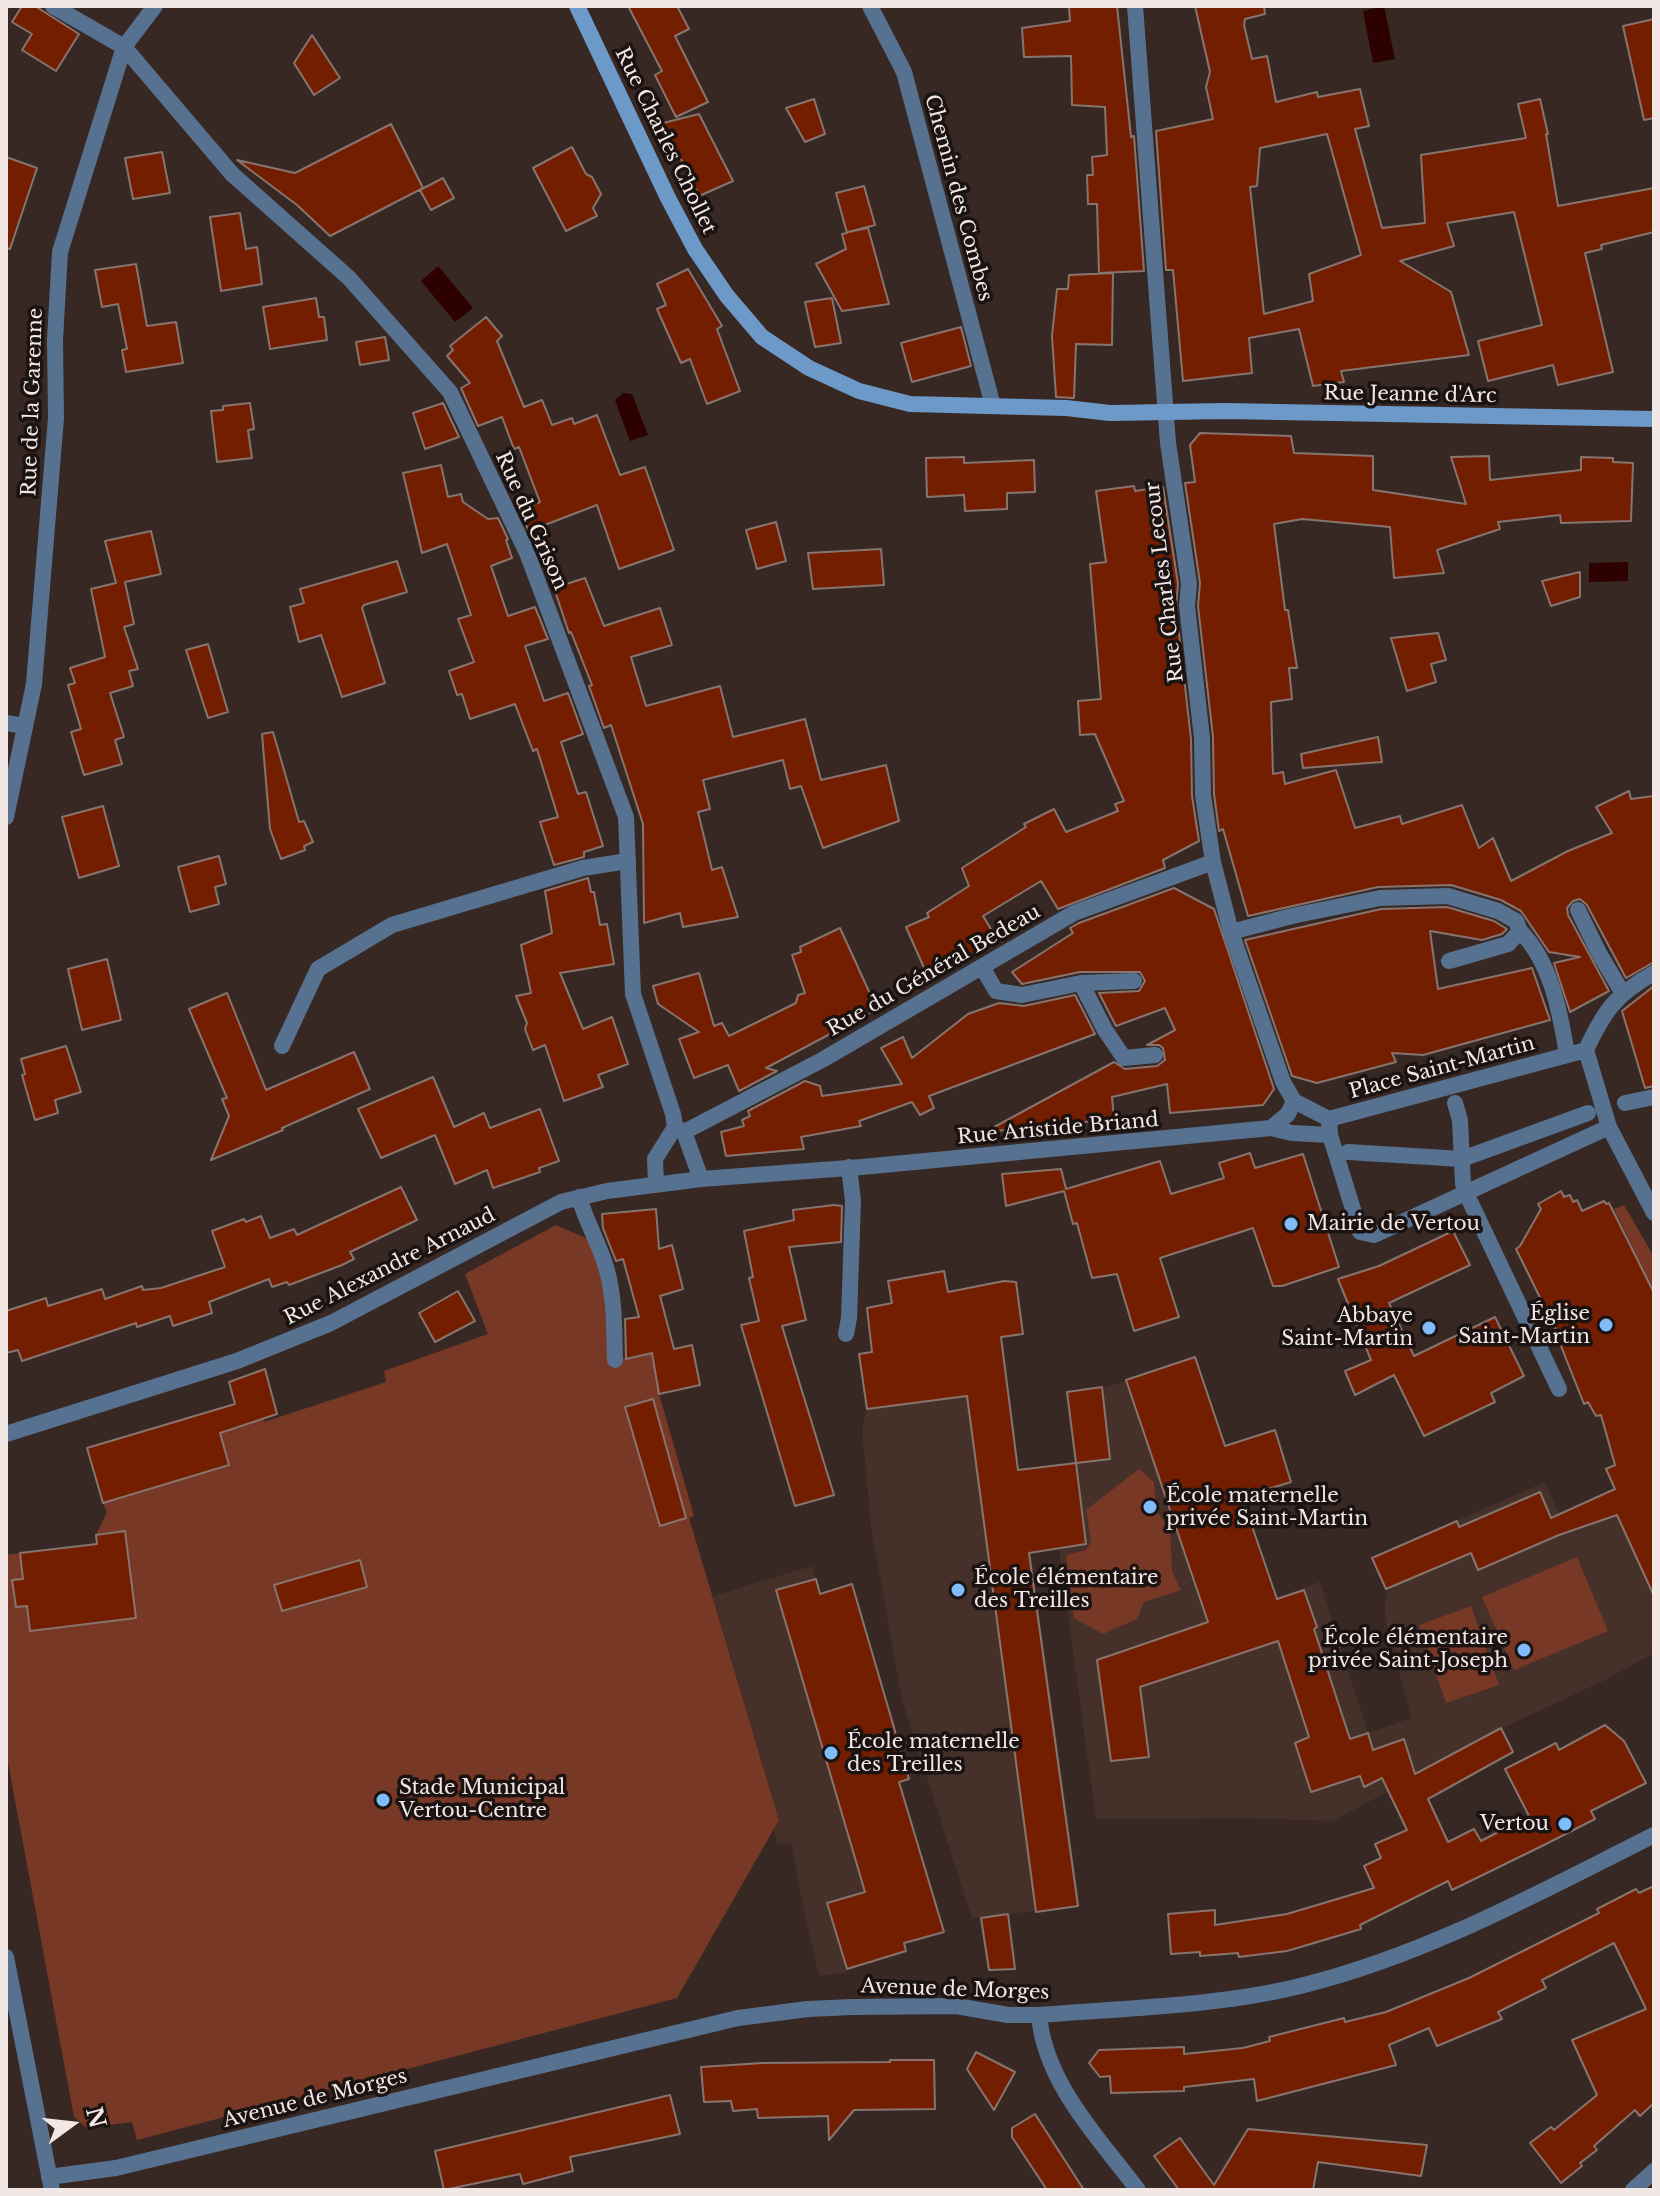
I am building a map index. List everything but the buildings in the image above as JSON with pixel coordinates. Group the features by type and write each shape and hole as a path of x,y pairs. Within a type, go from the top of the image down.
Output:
{"street":[{"name":"Rue du Grison","path":"53,6 124,47 232,174 349,278 450,392 527,553 626,817 633,994 673,1114 701,1179"},
{"name":"Rue de la Garenne","path":"6,817 34,684 56,418 55,340 60,252 124,47 155,6"},
{"name":"Rue Charles Chollet","path":"577,6 695,249 727,296 762,337 809,368 859,391 910,404 1066,408 1110,413 1165,412"},
{"name":"Chemin des Combes","path":"870,6 904,72 993,406"},
{"name":"Rue Charles Lecour","path":"1135,6 1165,412 1189,584 1187,606 1202,738 1203,795 1213,862 1231,932 1283,1082 1294,1101"},
{"name":"Rue Jeanne d'Arc","path":"1165,412 1654,419"},
{"path":"6,723 25,726"},
{"path":"282,1046 318,969 392,925 583,868 628,861"},
{"name":"Rue du Général Bedeau","path":"680,1129 822,1060 1074,913 1213,862"},
{"path":"1231,932 1380,898 1448,896 1498,911 1516,921 1541,959 1560,1017 1567,1054"},
{"path":"1578,910 1622,992"},
{"path":"1449,961 1508,944 1520,931"},
{"path":"982,967 996,991 1022,995 1081,983 1134,981"},
{"path":"1654,973 1622,992 1596,1028 1586,1050 1609,1127 1654,1213"},
{"path":"1081,983 1105,1030 1124,1058 1155,1055"},
{"name":"Place Saint-Martin","path":"1329,1127 1586,1050"},
{"path":"1625,1103 1654,1097"},
{"path":"1271,1128 1288,1114 1294,1101 1329,1127 1360,1232 1374,1235 1464,1189 1609,1127"},
{"path":"1455,1103 1460,1120 1464,1189 1559,1389"},
{"path":"1348,1152 1462,1159 1580,1121"},
{"name":"Rue Aristide Briand","path":"561,1202 701,1179 1271,1128 1292,1133 1329,1127"},
{"path":"656,1184 655,1159 680,1129"},
{"path":"846,1334 853,1201 849,1167"},
{"path":"579,1197 584,1215 596,1235 612,1290 615,1360"},
{"name":"Rue Alexandre Arnaud","path":"6,1434 237,1361 331,1323 561,1202"},
{"name":"Avenue de Morges","path":"51,2184 738,2018 808,2009 956,2006 1008,2015 1039,2015 1243,1997 1301,1986 1351,1972 1462,1930 1654,1835"},
{"path":"6,1957 12,2024 51,2184"},
{"path":"1039,2015 1041,2034 1064,2090 1138,2190"},
{"path":"1633,2190 1654,2171"}],"shaded area":[{"path":"1384,6 1395,59 1373,63 1363,11"},
{"path":"438,266 473,308 455,322 421,281"},
{"path":"623,393 632,394 648,435 630,441 615,400"},
{"path":"1628,562 1628,581 1589,582 1589,563"},
{"path":"1624,1205 1654,1257 1654,1292 1614,1209"},
{"path":"556,1225 590,1240 605,1282 609,1361 652,1353 659,1394 694,1516 689,1518 779,1820 677,1998 137,2140 132,2122 87,2128 74,2117 7,1757 6,1555 96,1544 96,1535 107,1512 103,1503 228,1465 220,1432 263,1419 264,1422 386,1382 384,1371 488,1334 465,1274"},
{"name":"École élémentaire des Treilles","path":"1004,1281 1016,1282 1023,1334 990,1339 1006,1377 1080,1906 972,1918 902,1700 871,1526 862,1429 867,1409 859,1354 872,1351 867,1308"},
{"name":"École élémentaire privée Saint-Joseph","path":"1195,1357 1276,1598 1320,1582 1368,1733 1411,1718 1385,1618 1386,1589 1372,1558 1545,1482 1559,1514 1609,1493 1654,1489 1654,1653 1607,1679 1488,1735 1332,1821 1096,1819 1048,1467 1076,1463 1067,1392 1102,1389"},
{"path":"1139,1469 1154,1482 1156,1510 1170,1530 1172,1571 1181,1590 1144,1602 1137,1619 1103,1634 1074,1618 1066,1555 1086,1550 1091,1542 1086,1510"},
{"path":"1577,1557 1608,1631 1514,1670 1482,1597"},
{"name":"École maternelle des Treilles","path":"812,1566 821,1595 892,1720 909,1779 879,1788 889,1823 910,1817 944,1932 905,1943 906,1951 847,1968 846,1973 819,1976 791,1843 777,1845 774,1829 779,1819 713,1596"},
{"path":"1471,1606 1499,1685 1446,1703 1419,1625"}],"place":[{"name":"Mairie de Vertou","path":"1291,1224"},
{"name":"Église Saint-Martin","path":"1606,1325"},
{"name":"Abbaye Saint-Martin","path":"1429,1328"},
{"name":"École maternelle privée Saint-Martin","path":"1150,1507"},
{"name":"École élémentaire des Treilles","path":"958,1590"},
{"name":"École élémentaire privée Saint-Joseph","path":"1524,1650"},
{"name":"École maternelle des Treilles","path":"831,1753"},
{"name":"Stade Municipal Vertou-Centre","path":"383,1800"},
{"name":"Vertou","path":"1565,1824"}]}
